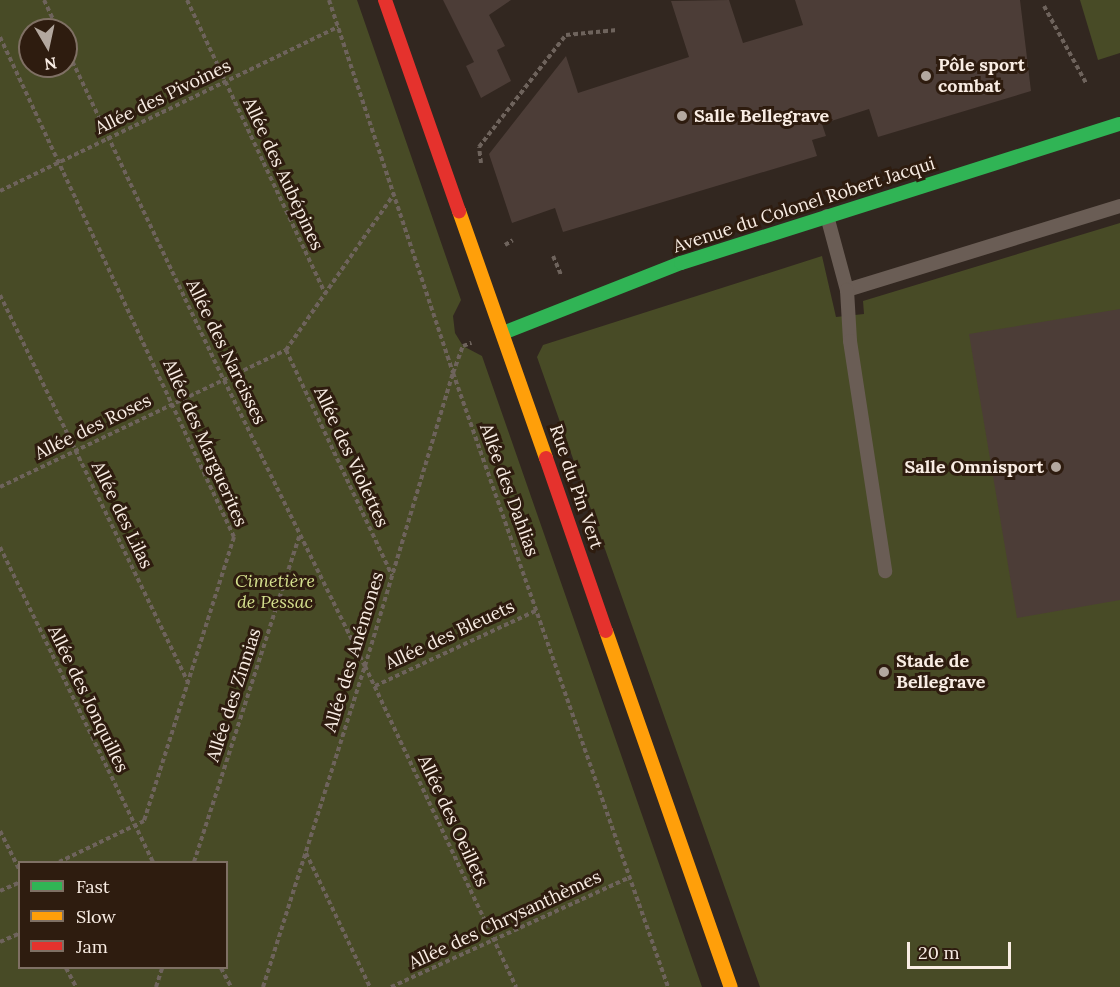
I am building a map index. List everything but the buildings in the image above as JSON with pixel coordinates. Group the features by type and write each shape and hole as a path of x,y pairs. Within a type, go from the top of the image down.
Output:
{"street":[{"name":"Rue du Pin Vert","path":"385,0 730,987"},
{"name":"Avenue du Colonel Robert Jacqui","path":"503,333 681,263 1120,124"}],"lane":[{"path":"847,290 1120,206"},
{"path":"827,216 847,290 850,341 885,571"}],"path":[{"path":"44,0 52,18"},
{"name":"Allée des Aubépines","path":"187,0 325,294"},
{"name":"Allée des Dahlias","path":"329,0 453,373 668,987"},
{"path":"1044,6 1086,83"},
{"name":"Allée des Pivoines","path":"0,191 338,27"},
{"path":"449,181 482,170 479,147 566,35 617,30"},
{"name":"Allée des Marguerites","path":"0,37 234,537 144,821 61,861"},
{"name":"Allée des Narcisses","path":"78,73 299,536 365,666"},
{"name":"Allée des Roses","path":"0,487 286,350 394,194"},
{"name":"Allée des Lilas","path":"0,295 188,682"},
{"name":"Allée des Anémones","path":"263,987 365,666 453,373 463,346 473,342"},
{"name":"Allée des Violettes","path":"286,350 392,575"},
{"name":"Allée des Zinnias","path":"194,861 299,536"},
{"name":"Allée des Jonquilles","path":"0,547 152,861"},
{"name":"Allée des Bleuets","path":"375,686 537,610"},
{"name":"Allée des Oeillets","path":"365,666 516,987"},
{"path":"0,831 18,867"},
{"path":"306,852 370,987"},
{"name":"Allée des Chrysanthèmes","path":"391,987 630,877"},
{"path":"0,891 18,883"},
{"path":"0,942 18,934"},
{"path":"67,969 76,987"},
{"path":"156,987 162,969"},
{"path":"222,969 231,987"}],"green space":[{"name":"Cimetière de Pessac","path":"0,0 357,0 461,300 453,316 455,333 463,346 482,356 702,987 0,987"},
{"path":"1080,0 1120,0 1120,53 1098,60"},
{"name":"Stade de Bellegrave","path":"1120,223 1120,987 760,987 537,357 543,345 822,256 836,317 864,314 863,301"}],"traffic: fast":[{"path":"503,333 681,263 1120,124"}],"traffic: slow":[{"path":"459,211 546,458"},
{"path":"606,631 731,987"}],"traffic: jam":[{"path":"385,0 459,211"},
{"path":"546,458 606,631"}],"place":[{"name":"Pôle sport combat","path":"926,76"},
{"name":"Salle Bellegrave","path":"682,116"},
{"name":"Salle Omnisport","path":"1056,467"},
{"name":"Stade de Bellegrave","path":"884,672"}]}
